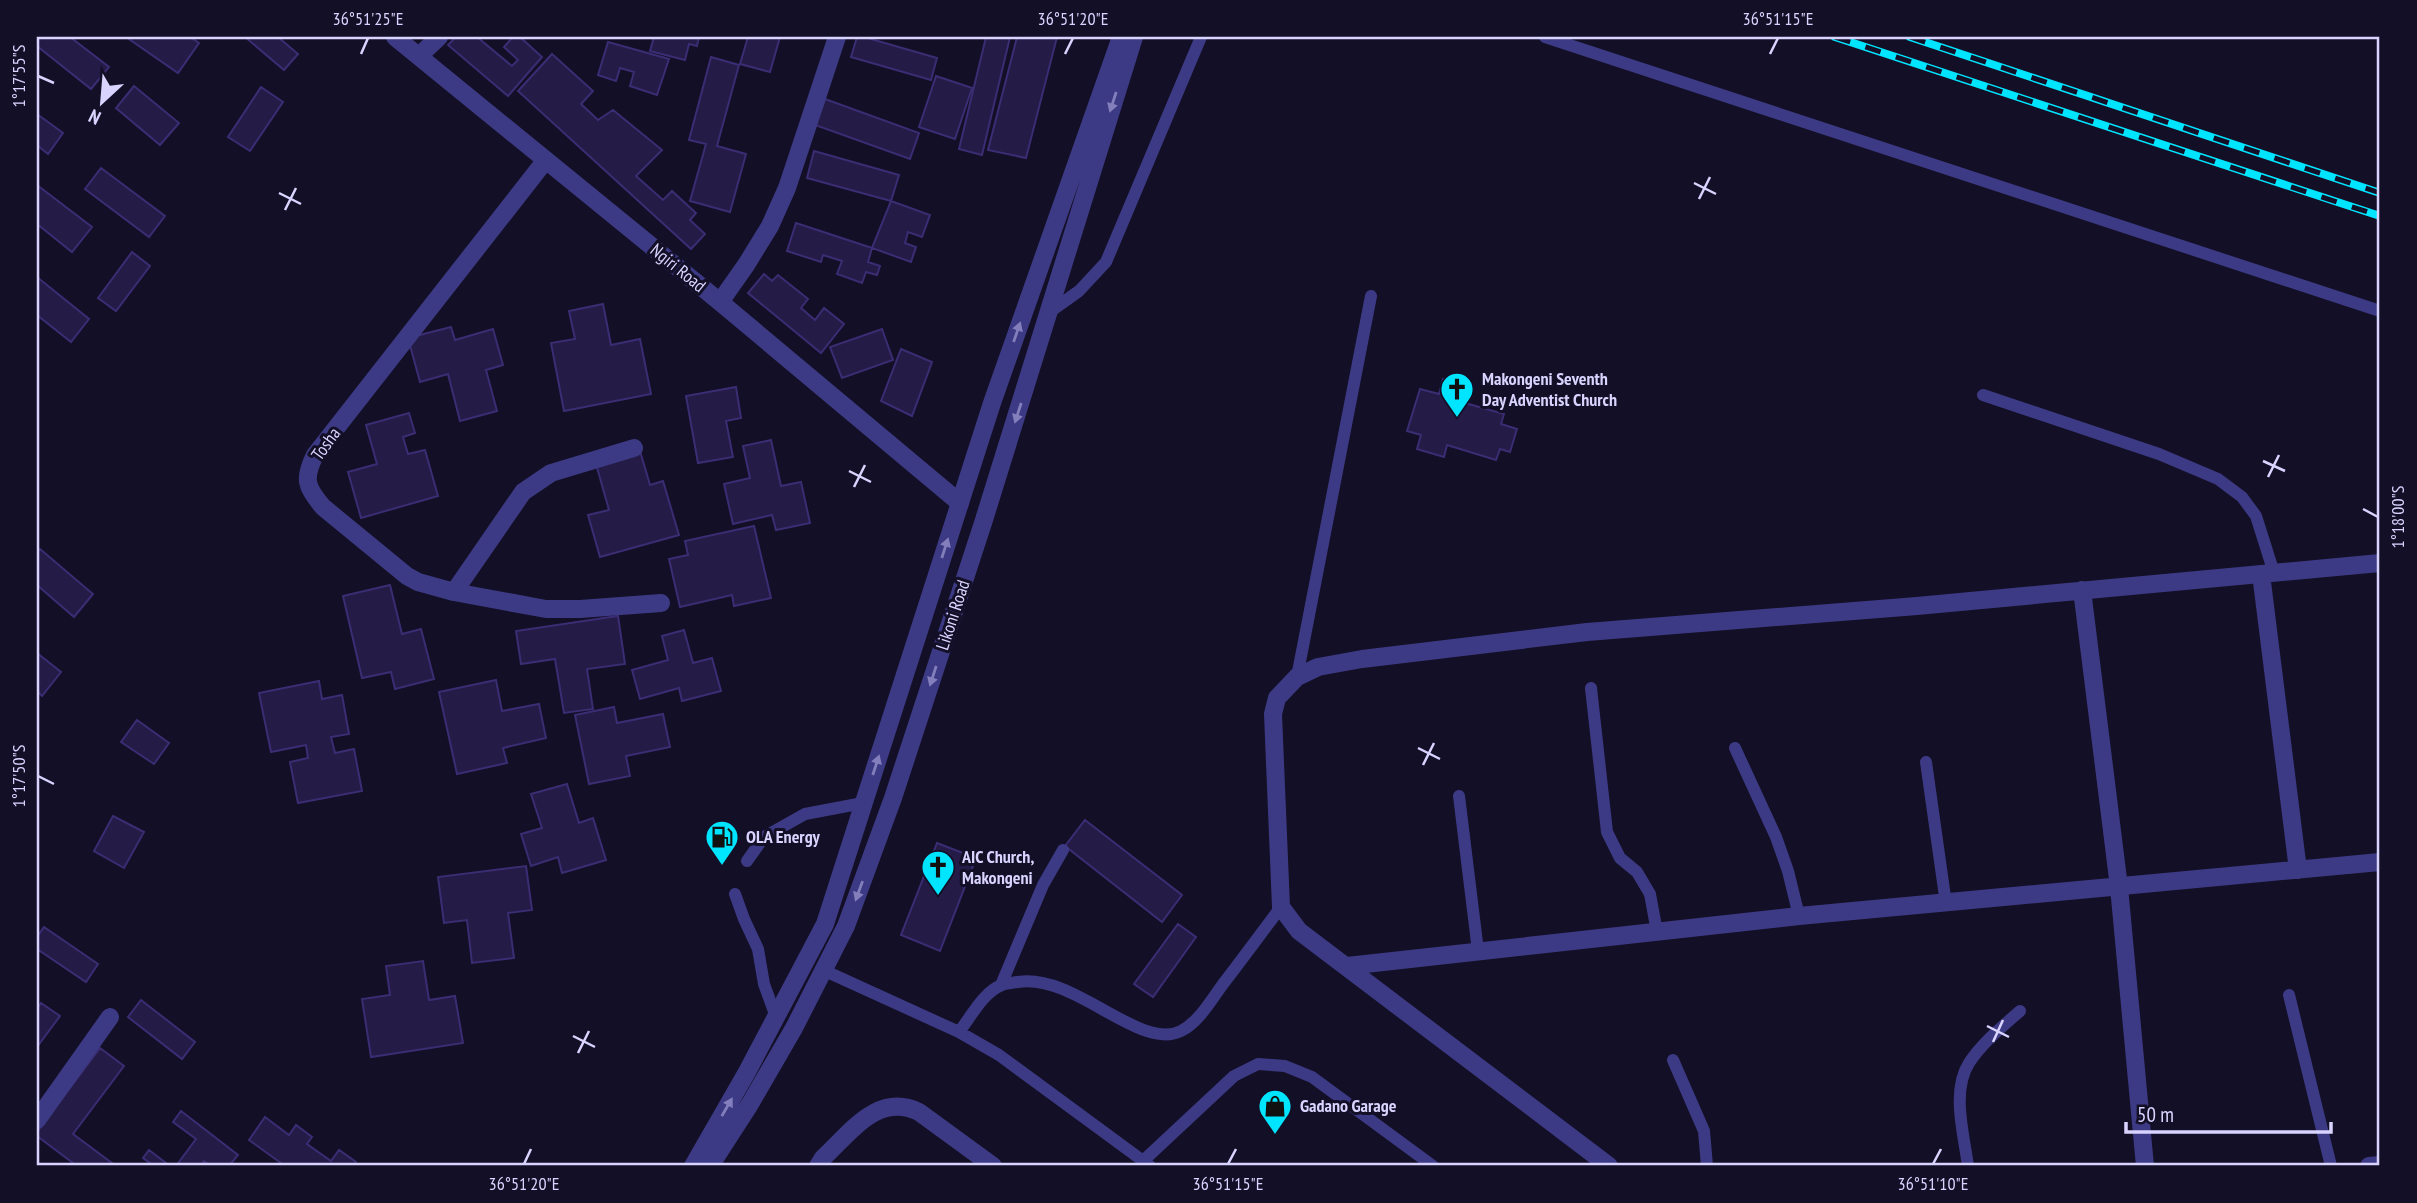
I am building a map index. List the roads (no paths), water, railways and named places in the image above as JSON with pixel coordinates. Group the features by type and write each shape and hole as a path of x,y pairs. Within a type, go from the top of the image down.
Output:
{"street":[{"name":"Ngiri Road","path":"395,37 720,302 960,503"},
{"path":"419,56 439,37"},
{"path":"720,302 764,236 788,188 837,37"},
{"name":"Likoni Road","path":"694,1166 825,924 1007,360 1121,37"},
{"name":"Likoni Road","path":"710,1166 794,1028 846,926 893,797 1051,311 1091,171 1134,37"},
{"name":"Tosha","path":"545,161 315,455 307,472 308,485 323,507 407,576 430,586 546,608 662,603"},
{"path":"454,592 523,492 551,473 634,448"},
{"path":"1609,1166 1299,931 1281,907 1273,714 1277,698 1297,677 1318,667 1362,659 1587,632 2380,563"},
{"path":"2268,573 2298,870"},
{"path":"2082,590 2119,887 2146,1166"},
{"path":"1348,966 1799,916 2380,862"},
{"path":"37,1120 110,1017"},
{"path":"825,1164 870,1115 881,1109 901,1105 919,1112 993,1166"},
{"path":"2370,1166 2380,1165"}],"lane":[{"path":"1051,311 1079,291 1106,262 1200,37"},
{"path":"1545,37 2380,311"},
{"path":"1297,677 1371,296"},
{"path":"1007,360 1032,367"},
{"path":"1983,395 2160,454 2218,480 2242,497 2256,516 2268,573"},
{"path":"1591,688 1606,832 1620,858 1637,872 1650,894 1657,932"},
{"path":"1735,748 1776,837 1799,916"},
{"path":"1926,762 1946,904"},
{"path":"1459,796 1478,951"},
{"path":"747,861 764,837 805,814 863,803"},
{"path":"1002,985 1043,885 1063,850"},
{"path":"735,894 758,949 764,984 776,1017"},
{"path":"959,1032 984,999 1002,985 1027,981 1051,985 1079,995 1144,1032 1163,1036 1182,1031 1202,1013 1281,907"},
{"path":"824,970 959,1032 999,1055 1146,1164 1234,1076 1258,1064 1285,1066 1312,1077 1433,1166"},
{"path":"2289,995 2331,1166"},
{"path":"1968,1166 1960,1104 1961,1086 1967,1065 1980,1048 2020,1011"},
{"path":"1672,1060 1704,1131 1707,1166"}],"railway":[{"path":"1835,37 2380,216"},
{"path":"1910,37 2380,193"}],"place":[{"name":"Makongeni Seventh Day Adventist Church","path":"1457,419"},
{"name":"OLA Energy","path":"722,867"},
{"name":"AIC Church, Makongeni","path":"938,897"},
{"name":"Gadano Garage","path":"1275,1136"}]}
